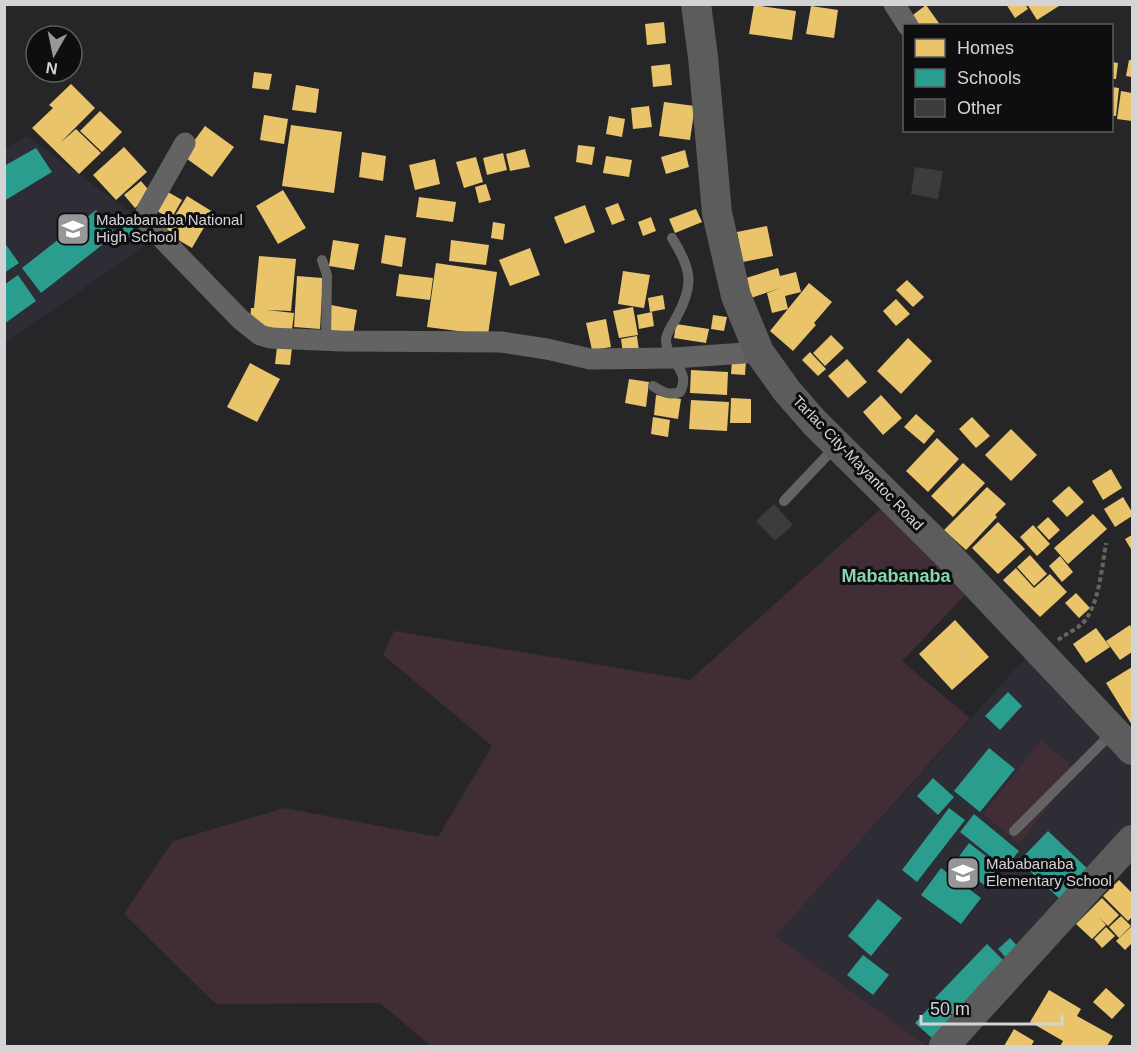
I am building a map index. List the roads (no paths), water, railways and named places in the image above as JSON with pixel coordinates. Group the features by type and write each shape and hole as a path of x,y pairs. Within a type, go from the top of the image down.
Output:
{"main road":[{"name":"Tarlac City-Mayantoc Road","path":"696,4 717,213 736,296 759,352 787,391 837,445 950,556 1123,740"},
{"path":"944,1047 1132,840"}],"street":[{"path":"894,4 907,24"},
{"path":"185,143 147,210 145,217 147,223 240,319 260,335 270,338 326,341 501,342 590,359 674,358 759,352"}],"lane":[{"path":"653,386 663,392 674,394 680,392 684,384 684,378 666,344 667,335 686,299 689,286 682,254 672,238"},
{"path":"322,260 327,275 326,341"},
{"path":"784,501 837,445"},
{"path":"1014,831 1123,740"}],"place":[{"name":"Mababanaba National High School","path":"73,229"},
{"name":"Mababanaba Elementary School","path":"963,873"}],"district":[{"name":"Mababanaba","path":"896,576"}]}
